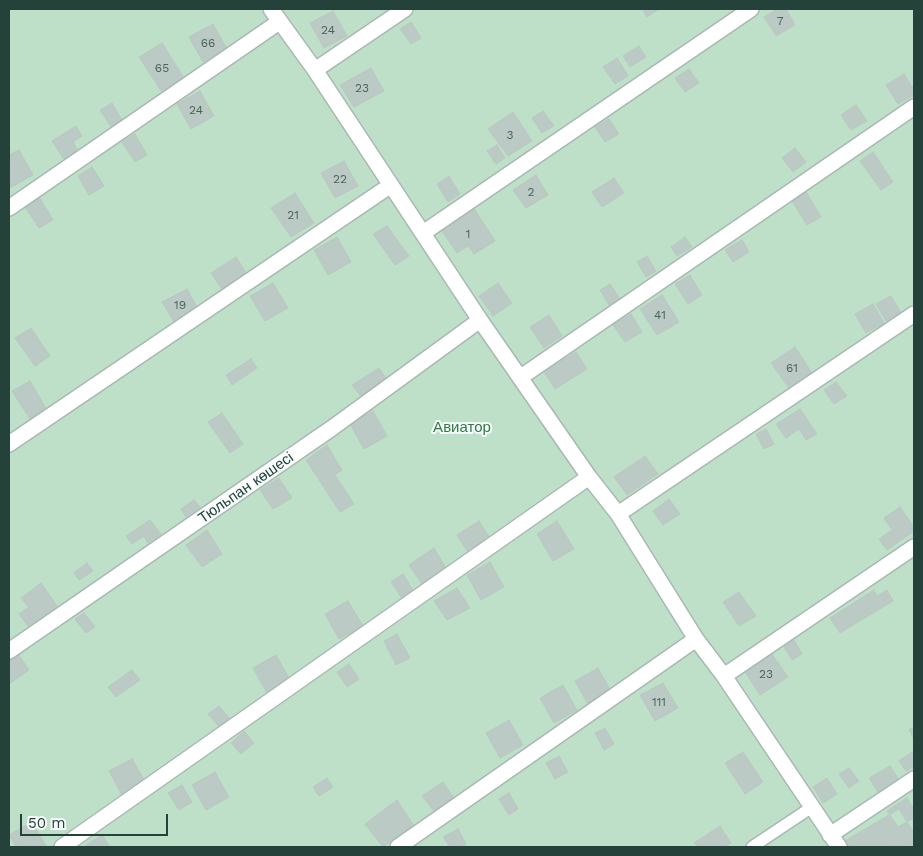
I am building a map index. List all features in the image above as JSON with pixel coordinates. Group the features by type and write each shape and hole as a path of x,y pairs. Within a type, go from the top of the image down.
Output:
{"street":[{"path":"315,70 405,9"},
{"path":"423,233 750,9"},
{"path":"9,208 275,15 315,70 480,320 589,477 618,514 696,639 724,676 834,841 914,779"},
{"path":"521,377 914,107"},
{"path":"9,444 391,185"},
{"path":"618,514 914,314"},
{"name":"Тюльпан көшесі","path":"9,650 332,428 480,320"},
{"path":"62,847 589,477"},
{"path":"724,676 914,547"},
{"path":"398,847 696,639"}],"lane":[{"path":"752,847 812,807"}],"green space":[{"name":"Авиатор","path":"9,9 914,9 914,847 9,847"}],"building":[{"path":"642,9 659,9 647,17"},
{"path":"777,9 786,9 795,25 776,36 764,17"},
{"path":"333,11 347,36 324,48 310,23"},
{"path":"411,22 421,38 411,44 400,29"},
{"path":"213,24 227,49 203,62 189,37"},
{"path":"162,43 184,78 161,91 139,57"},
{"path":"639,46 646,57 630,67 623,56"},
{"path":"617,58 628,76 615,84 603,67"},
{"path":"371,68 384,91 354,107 340,85"},
{"path":"689,69 699,83 685,92 675,78"},
{"path":"904,74 914,90 914,95 898,104 886,85"},
{"path":"200,91 214,116 191,129 177,104"},
{"path":"112,103 123,122 112,128 100,110"},
{"path":"856,105 867,121 851,130 841,115"},
{"path":"543,111 554,126 542,133 532,118"},
{"path":"513,112 532,141 508,156 488,129"},
{"path":"609,119 619,134 605,142 595,127"},
{"path":"76,126 82,136 73,142 78,151 64,159 52,141"},
{"path":"135,134 147,155 135,162 122,142"},
{"path":"497,145 505,158 496,164 487,151"},
{"path":"795,148 806,162 793,172 782,158"},
{"path":"19,150 33,175 10,188 9,155"},
{"path":"873,152 893,182 881,190 860,161"},
{"path":"344,161 358,186 335,198 321,173"},
{"path":"92,167 104,186 89,195 78,176"},
{"path":"536,175 548,195 526,208 513,190"},
{"path":"449,176 460,194 448,202 437,184"},
{"path":"614,178 624,193 602,207 592,192"},
{"path":"806,192 821,217 807,225 792,201"},
{"path":"295,193 314,223 291,237 271,208"},
{"path":"40,198 53,220 39,228 25,207"},
{"path":"473,207 495,241 474,254 468,246 457,253 440,228"},
{"path":"387,226 409,256 395,265 373,234"},
{"path":"337,237 351,262 328,275 314,250"},
{"path":"685,237 692,247 677,256 671,247"},
{"path":"742,240 749,252 733,262 725,250"},
{"path":"647,256 656,271 646,277 637,262"},
{"path":"236,257 247,274 222,289 211,273"},
{"path":"690,275 702,295 688,304 675,284"},
{"path":"273,283 288,308 265,321 250,296"},
{"path":"498,283 512,303 493,316 479,296"},
{"path":"610,284 620,299 609,305 600,290"},
{"path":"187,289 198,309 174,322 162,302"},
{"path":"662,295 679,322 657,335 640,309"},
{"path":"891,296 901,313 886,321 876,304"},
{"path":"873,304 884,323 866,333 855,314"},
{"path":"631,314 642,332 625,342 613,325"},
{"path":"549,315 562,336 544,348 530,327"},
{"path":"31,328 50,356 35,366 15,338"},
{"path":"795,347 812,373 789,388 771,363"},
{"path":"576,352 587,369 555,389 544,372"},
{"path":"251,359 257,368 232,385 226,375"},
{"path":"379,368 389,383 363,399 352,385"},
{"path":"30,381 47,410 30,419 12,391"},
{"path":"836,382 847,396 834,404 824,390"},
{"path":"800,409 817,434 806,440 799,429 786,438 776,424"},
{"path":"373,411 387,436 364,449 350,424"},
{"path":"222,413 243,444 230,453 208,422"},
{"path":"766,429 774,444 764,449 756,434"},
{"path":"327,445 342,470 335,475 354,504 340,512 306,460"},
{"path":"645,456 658,474 627,495 614,477"},
{"path":"279,478 292,498 273,509 260,490"},
{"path":"669,499 680,514 663,525 653,511"},
{"path":"194,500 200,507 186,517 181,509"},
{"path":"900,507 914,527 914,531 887,550 879,539 892,530 884,518"},
{"path":"150,520 161,534 148,543 144,536 132,544 126,536"},
{"path":"479,521 491,540 469,554 457,535"},
{"path":"557,521 574,549 553,561 537,534"},
{"path":"207,530 222,554 202,567 186,545"},
{"path":"434,548 446,568 422,584 409,565"},
{"path":"490,562 504,587 481,600 467,575"},
{"path":"87,563 93,571 79,580 74,573"},
{"path":"403,574 414,592 403,600 391,582"},
{"path":"41,583 57,606 28,626 19,614 29,607 21,598"},
{"path":"457,588 470,608 447,620 434,601"},
{"path":"874,590 877,596 887,590 893,601 840,633 830,618"},
{"path":"739,592 756,616 739,626 723,602"},
{"path":"348,601 363,626 339,639 325,614"},
{"path":"84,613 95,627 86,633 75,619"},
{"path":"397,634 410,658 396,665 384,641"},
{"path":"794,640 802,654 792,660 784,647"},
{"path":"771,653 788,677 760,695 745,672"},
{"path":"18,654 29,670 9,684 9,661"},
{"path":"276,655 290,680 267,693 253,668"},
{"path":"349,664 359,679 347,687 337,672"},
{"path":"598,668 612,693 589,706 575,681"},
{"path":"132,670 140,680 116,697 108,687"},
{"path":"663,683 678,708 655,721 640,695"},
{"path":"563,685 577,710 554,723 540,698"},
{"path":"219,706 232,721 221,729 208,714"},
{"path":"509,720 523,745 500,758 486,733"},
{"path":"914,727 914,739 909,730"},
{"path":"605,728 614,744 604,750 595,733"},
{"path":"244,731 254,743 241,754 231,743"},
{"path":"743,752 763,782 745,794 725,763"},
{"path":"912,752 914,766 906,771 899,761"},
{"path":"559,756 568,772 555,779 546,763"},
{"path":"132,759 146,783 123,797 109,771"},
{"path":"890,766 899,780 878,792 869,778"},
{"path":"849,768 859,781 849,788 839,774"},
{"path":"215,772 229,797 206,810 192,785"},
{"path":"327,778 333,787 319,796 313,787"},
{"path":"827,778 837,794 823,803 813,787"},
{"path":"443,782 454,798 434,811 422,796"},
{"path":"182,785 192,802 179,810 168,793"},
{"path":"509,793 518,809 509,815 499,799"},
{"path":"907,798 914,810 914,818 898,827 887,811"},
{"path":"397,800 414,826 383,847 365,824"},
{"path":"899,809 914,833 914,847 899,847 898,845 894,847 849,847 845,841"},
{"path":"32,822 46,846 16,847 9,835"},
{"path":"720,826 731,843 725,847 698,847 694,843"},
{"path":"458,829 466,844 461,847 450,847 443,837"},
{"path":"102,835 110,847 88,847 86,845"}]}
